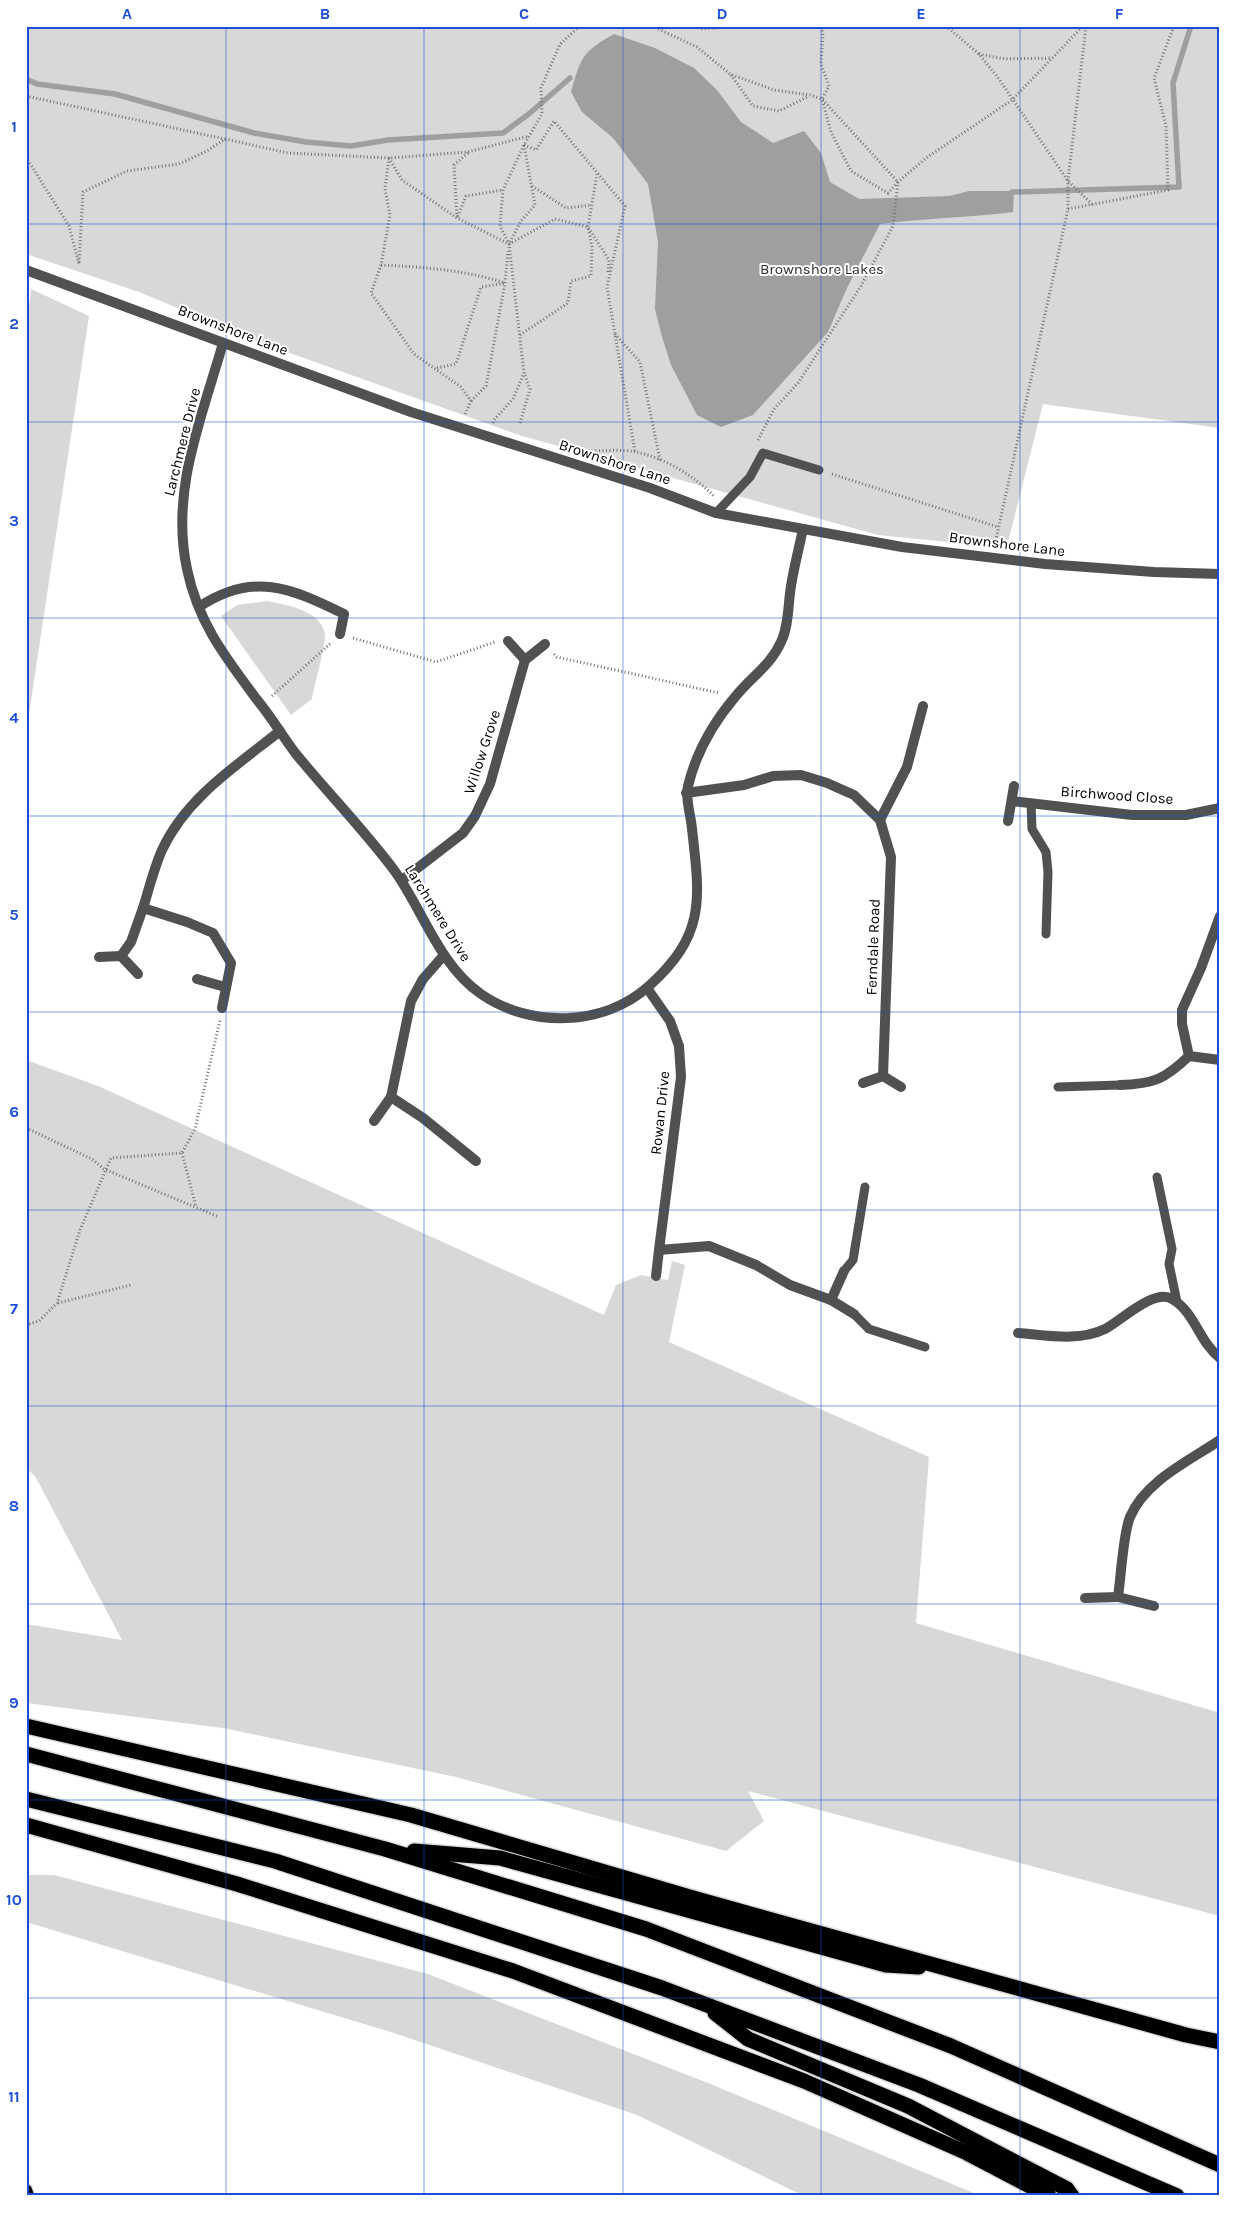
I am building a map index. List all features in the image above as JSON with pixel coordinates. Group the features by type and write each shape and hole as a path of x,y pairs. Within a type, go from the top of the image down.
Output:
{"highway":[{"path":"26,1726 411,1815 693,1898 1186,2035 1220,2042"},
{"path":"26,1754 385,1849 646,1928 951,2046 1220,2165"},
{"path":"26,1799 275,1861 467,1922 702,2003 920,2084 1177,2196"},
{"path":"26,1824 256,1890 512,1971 812,2085 967,2153 1049,2196"},
{"path":"385,1849 500,1858 886,1965 946,1968"},
{"path":"702,2003 748,2039 908,2106 1067,2189 1072,2196"}],"main road":[{"path":"26,2190 28,2196"}],"street":[{"name":"Brownshore Lane","path":"26,270 411,412 518,448 719,509 803,529 902,546 1046,564 1134,571 1220,574"},
{"name":"Larchmere Drive","path":"223,343 183,489 180,524 186,569 198,607 210,634 280,731 402,880 444,955 457,973 481,994 521,1014 542,1018 568,1019 602,1012 629,1001 647,988 681,952 693,927 699,898 686,793 694,763 710,732 735,697 770,662 783,639 791,585 803,529"},
{"path":"198,607 219,594 239,588 278,588 295,591 344,614 340,634"},
{"path":"508,641 525,660 545,644"},
{"name":"Willow Grove","path":"402,880 463,833 475,816 490,784 525,660"},
{"path":"880,820 907,767 923,706"},
{"path":"99,958 121,956 131,942 162,850 190,805 211,785 280,731"},
{"name":"Ferndale Road","path":"686,793 744,785 772,776 801,775 854,794 880,820 891,857 884,1076"},
{"path":"1008,821 1014,786"},
{"name":"Birchwood Close","path":"1012,801 1132,815 1186,815 1220,808"},
{"path":"143,908 188,922 213,933 231,963 222,1008"},
{"path":"1189,1056 1182,1024 1182,1010 1201,968 1220,916"},
{"path":"374,1121 391,1096 411,1001 423,979 444,955"},
{"path":"121,956 138,974"},
{"path":"197,979 225,987"},
{"name":"Rowan Drive","path":"647,988 670,1021 679,1046 681,1077 656,1276"},
{"path":"1189,1056 1220,1060"},
{"path":"1120,1085 1157,1081 1171,1074 1189,1056"},
{"path":"863,1083 884,1076 901,1087"},
{"path":"391,1096 423,1118 476,1161"},
{"path":"659,1250 709,1246 756,1265 790,1285 831,1300 854,1314"},
{"path":"831,1300 844,1271"},
{"path":"1018,1333 1075,1337 1092,1334 1106,1329 1156,1298 1170,1297 1191,1317 1207,1344 1220,1358"},
{"path":"1118,1597 1130,1518 1138,1501 1156,1483 1220,1440"},
{"path":"1085,1598 1118,1597 1154,1606"}],"lane":[{"path":"719,509 750,477 763,453 819,470"},
{"path":"1031,803 1032,829 1046,852 1048,872 1046,934"},
{"path":"1058,1087 1120,1085"},
{"path":"1157,1177 1172,1249 1169,1264 1177,1302"},
{"path":"844,1271 853,1260 865,1187"},
{"path":"854,1314 869,1329 925,1347"}],"path":[{"path":"520,423 530,389 524,373 509,244 500,226 503,190 524,145 542,114 541,88 560,44 580,26"},
{"path":"652,26 696,47 730,74 753,106 779,111 810,95"},
{"path":"695,26 700,29 742,26"},
{"path":"819,26 823,32 821,64 829,86 822,99 831,132 852,171 888,193 926,158 1012,100 1083,26"},
{"path":"946,26 979,54 1068,181 1094,206"},
{"path":"992,557 1068,209 1068,181 1086,26"},
{"path":"1068,209 1094,206 1168,190 1166,126 1154,78 1174,26"},
{"path":"979,54 1005,59 1053,58"},
{"path":"730,74 774,90 810,95 822,99 898,182 893,226 861,286 798,383 774,410 754,447"},
{"path":"26,96 288,153 389,158 468,152 529,136"},
{"path":"524,145 536,150 554,121 625,206 607,287"},
{"path":"26,157 69,226 79,264 83,192 127,172 179,164 208,151 226,139"},
{"path":"465,414 470,401 486,386 505,283 509,244 521,221 535,205 524,145"},
{"path":"456,218 454,165 468,152"},
{"path":"389,158 402,180 456,218 509,244"},
{"path":"389,158 385,189 390,215 381,264 371,293 414,354 437,368 461,387 470,401"},
{"path":"520,335 568,303 571,280 591,276 592,247 588,228 598,174"},
{"path":"532,186 566,208 592,205"},
{"path":"456,218 466,196 503,190"},
{"path":"509,244 555,219 588,228 609,260 607,287 635,452"},
{"path":"381,264 479,274 505,283"},
{"path":"437,368 456,364 481,287 505,283"},
{"path":"615,333 640,362 660,460"},
{"path":"493,424 494,420 513,399 524,373"},
{"path":"577,451 635,452 660,460 698,480 719,509"},
{"path":"819,470 998,527"},
{"path":"261,705 316,658 340,634 436,662 494,642 508,641"},
{"path":"545,644 557,657 735,697"},
{"path":"197,1208 182,1153 195,1128 222,1008"},
{"path":"26,1128 92,1159 104,1169 219,1217"},
{"path":"26,1326 39,1321 57,1303 80,1230 104,1169 111,1158 182,1153"},
{"path":"57,1303 132,1285"}],"green space":[{"name":"Brownshore Lakes","path":"26,26 1220,26 1220,428 1043,404 1006,550 979,545 878,535 522,436 259,342 139,292 26,254"},
{"path":"31,289 89,316 26,734 26,337"},
{"path":"267,601 293,607 310,614 317,619 325,634 312,699 291,715 221,616 237,605"},
{"path":"26,1060 98,1086 604,1315 616,1285 641,1275 668,1280 672,1261 685,1265 669,1342 929,1457 916,1623 1220,1713 1220,1916 748,1791 764,1821 726,1851 456,1777 223,1728 26,1703 26,1624 122,1640 35,1476 26,1468"},
{"path":"26,1875 54,1875 428,1974 708,2083 981,2196 804,2196 637,2115 394,2033 26,1922"}],"shaded area":[{"path":"614,34 655,48 694,68 717,90 741,122 773,143 804,131 821,153 830,182 859,199 949,196 969,191 1014,191 1013,212 880,224 847,288 828,332 753,415 721,427 697,415 671,365 662,337 655,309 658,242 648,184 613,138 582,112 571,92 577,71 584,57 595,46"}],"waterway":[{"path":"1012,192 1179,187 1173,83 1191,26"},
{"path":"26,79 37,84 115,94 254,133 306,142 351,146 388,140 503,133 530,113 570,78"}]}
